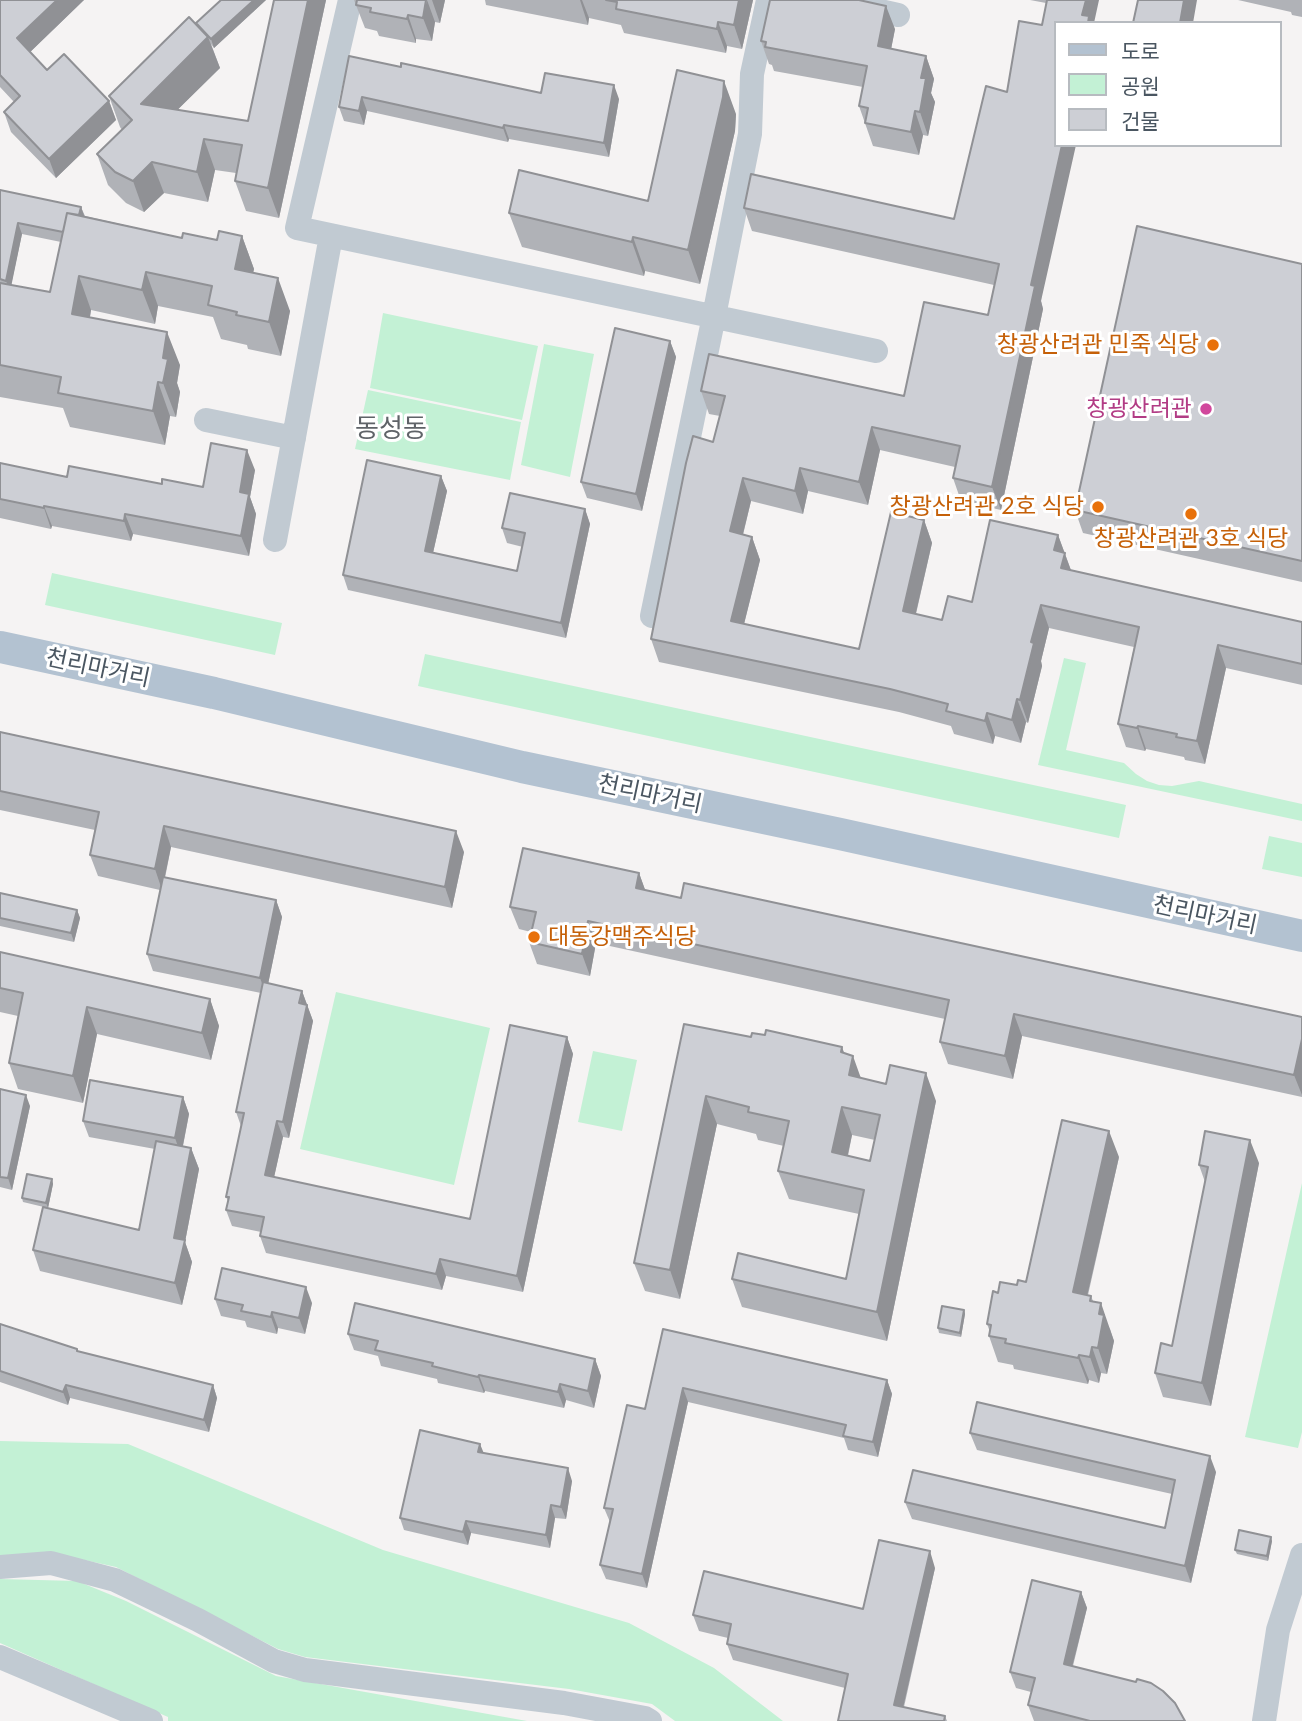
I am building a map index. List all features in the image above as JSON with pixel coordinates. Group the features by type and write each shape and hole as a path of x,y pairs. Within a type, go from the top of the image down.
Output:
{"main road":[{"name":"천리마거리","path":"0,647 214,693 522,767 1302,936"}],"street":[{"path":"350,0 297,228 876,351"},
{"path":"652,616 750,134 752,75 768,0"},
{"path":"832,0 898,15"},
{"path":"275,540 331,236"},
{"path":"206,420 294,438"},
{"path":"1264,1721 1278,1630 1302,1555"},
{"path":"0,1567 51,1563 115,1580 274,1661 305,1670 564,1703 650,1721"},
{"path":"0,1657 151,1721"}],"green space":[{"path":"383,313 538,346 522,420 370,388"},
{"path":"544,344 594,354 570,477 521,465"},
{"path":"368,390 521,422 510,480 355,449"},
{"path":"52,573 282,623 275,655 45,605"},
{"path":"425,654 1126,805 1119,838 418,686"},
{"path":"1064,658 1086,663 1066,750 1124,763 1147,781 1159,785 1172,786 1199,781 1302,804 1302,821 1038,765"},
{"path":"1269,836 1302,843 1302,877 1262,869"},
{"path":"336,992 490,1028 454,1185 300,1149"},
{"path":"593,1051 637,1060 622,1131 578,1122"},
{"path":"1302,1183 1302,1432 1298,1448 1245,1437"},
{"path":"0,1441 128,1444 383,1550 629,1623 714,1668 783,1721 675,1721 652,1704 569,1689 305,1657 278,1649 116,1567 48,1552 0,1559"},
{"path":"0,1579 77,1581 126,1601 276,1676 527,1721 168,1721 168,1717 0,1643"}],"building":[{"path":"0,0 57,0 17,38 47,70 64,54 109,101 49,159 4,112 20,96 0,75"},
{"path":"221,0 254,0 211,39 196,23"},
{"path":"274,0 308,0 268,188 235,181 242,145 204,139 197,172 152,162 133,181 115,172 97,154 132,120 109,96 189,17 208,37 141,104 248,121"},
{"path":"357,0 426,0 423,18 408,15 407,19 370,12 371,8 356,5"},
{"path":"606,0 739,0 734,25 718,22 717,29 616,9 617,2"},
{"path":"770,0 859,0 886,6 878,46 926,56 921,78 926,78 920,112 915,111 911,132 865,123 868,108 859,106 867,66 765,47 766,42 761,41"},
{"path":"1047,0 1086,0 1082,15 1089,16 1088,21 1054,21 1054,147 1062,147 1031,285 1035,286 992,487 953,478 960,446 872,427 859,482 800,468 795,491 743,478 730,531 752,537 731,621 859,649 891,512 924,520 903,611 942,620 948,596 972,602 990,520 1058,535 1054,550 1065,553 1061,568 1302,622 1302,664 1218,645 1197,741 1176,737 1177,734 1118,724 1139,627 1041,605 1020,700 1017,699 1012,720 987,713 985,721 946,711 948,704 890,689 651,639 693,436 713,442 725,396 701,391 709,354 904,396 924,302 988,315 999,264 744,208 751,174 954,219 986,86 1007,92 1019,21 1042,25"},
{"path":"1138,0 1184,0 1180,21 1133,21"},
{"path":"349,56 401,67 401,63 541,93 545,73 614,85 604,143 504,125 503,128 362,97 359,111 339,107"},
{"path":"677,70 724,81 723,97 688,250 633,237 632,242 509,213 519,170 648,201"},
{"path":"0,190 81,207 79,215 67,213 63,232 18,223 6,281 0,279"},
{"path":"67,213 182,238 183,233 217,240 219,231 242,236 235,269 278,278 269,322 236,315 237,312 208,305 212,286 146,272 142,290 79,276 72,314 167,332 163,358 168,359 163,383 158,382 153,411 58,393 61,377 0,365 0,283 50,292"},
{"name":"창광산려관","path":"1137,226 1302,264 1302,561 1075,510"},
{"path":"615,328 670,341 636,494 581,482"},
{"path":"211,443 247,450 240,492 249,494 241,536 125,514 124,521 0,499 0,463 67,477 69,466 162,484 162,479 203,487"},
{"path":"367,460 441,476 425,551 517,571 525,533 502,528 510,493 585,509 561,623 343,575"},
{"path":"0,732 456,831 445,887 164,826 155,869 90,855 99,812 0,791"},
{"path":"523,848 639,873 636,888 681,898 684,883 1302,1017 1302,1039 1294,1075 1014,1014 1005,1056 940,1042 949,1000 588,921 582,954 529,942 536,912 510,907"},
{"path":"163,877 276,900 260,978 147,954"},
{"path":"0,893 77,910 71,933 0,918"},
{"path":"0,952 210,999 202,1033 87,1007 73,1076 9,1063 23,993 0,988"},
{"path":"263,982 302,991 299,1003 307,1005 283,1122 277,1121 265,1175 470,1219 510,1025 567,1037 517,1276 440,1259 436,1274 260,1236 264,1217 226,1210 229,1197 226,1197 244,1113 236,1112"},
{"path":"684,1024 751,1037 752,1033 765,1035 766,1030 842,1047 841,1052 853,1056 849,1075 886,1084 890,1065 926,1073 877,1312 732,1279 738,1253 846,1279 864,1190 778,1171 789,1121 748,1112 749,1107 706,1096 670,1270 634,1263","holes":["842,1107 880,1115 870,1161 832,1152"]},
{"path":"90,1080 183,1097 175,1138 83,1121"},
{"path":"0,1089 26,1095 8,1178 0,1177"},
{"path":"1062,1120 1109,1131 1073,1292 1091,1296 1090,1301 1101,1303 1099,1314 1104,1315 1098,1348 1092,1347 1090,1357 1079,1355 1078,1358 1005,1343 1006,1339 989,1336 991,1325 987,1324 993,1291 998,1293 1000,1282 1017,1285 1018,1280 1026,1282"},
{"path":"1205,1131 1250,1140 1202,1383 1155,1373 1161,1343 1172,1346 1208,1167 1199,1165"},
{"path":"156,1141 191,1148 174,1238 185,1240 175,1283 33,1250 43,1207 139,1230"},
{"path":"27,1174 52,1179 46,1203 22,1198"},
{"path":"222,1268 306,1287 299,1318 272,1312 271,1317 241,1311 243,1305 215,1299"},
{"path":"355,1303 595,1359 588,1391 560,1384 558,1392 479,1375 478,1377 432,1366 433,1363 375,1350 378,1341 348,1334"},
{"path":"942,1306 964,1310 960,1333 938,1328"},
{"path":"0,1324 77,1351 213,1385 204,1420 66,1385 63,1392 0,1371"},
{"path":"663,1329 887,1380 873,1442 843,1436 846,1425 683,1388 642,1574 600,1565 613,1509 604,1508 627,1405 645,1409"},
{"path":"977,1402 1210,1456 1185,1566 905,1502 913,1470 1165,1528 1175,1480 970,1433"},
{"path":"420,1430 480,1444 478,1452 568,1468 561,1507 551,1505 546,1535 466,1521 463,1532 400,1518"},
{"path":"1239,1530 1271,1537 1267,1556 1235,1550"},
{"path":"879,1540 930,1551 894,1705 945,1716 944,1721 838,1721 848,1674 727,1644 731,1624 693,1615 704,1571 863,1609"},
{"path":"1032,1580 1081,1592 1064,1664 1136,1682 1137,1679 1151,1683 1175,1703 1185,1721 1090,1721 1028,1705 1035,1678 1010,1672"}],"place":[{"name":"창광산려관 민죽 식당","path":"1213,345"},
{"name":"창광산려관","path":"1206,409"},
{"name":"창광산려관 2호 식당","path":"1098,507"},
{"name":"창광산려관 3호 식당","path":"1191,514"},
{"name":"대동강맥주식당","path":"534,937"}],"district":[{"name":"동성동","path":"391,429"}]}
